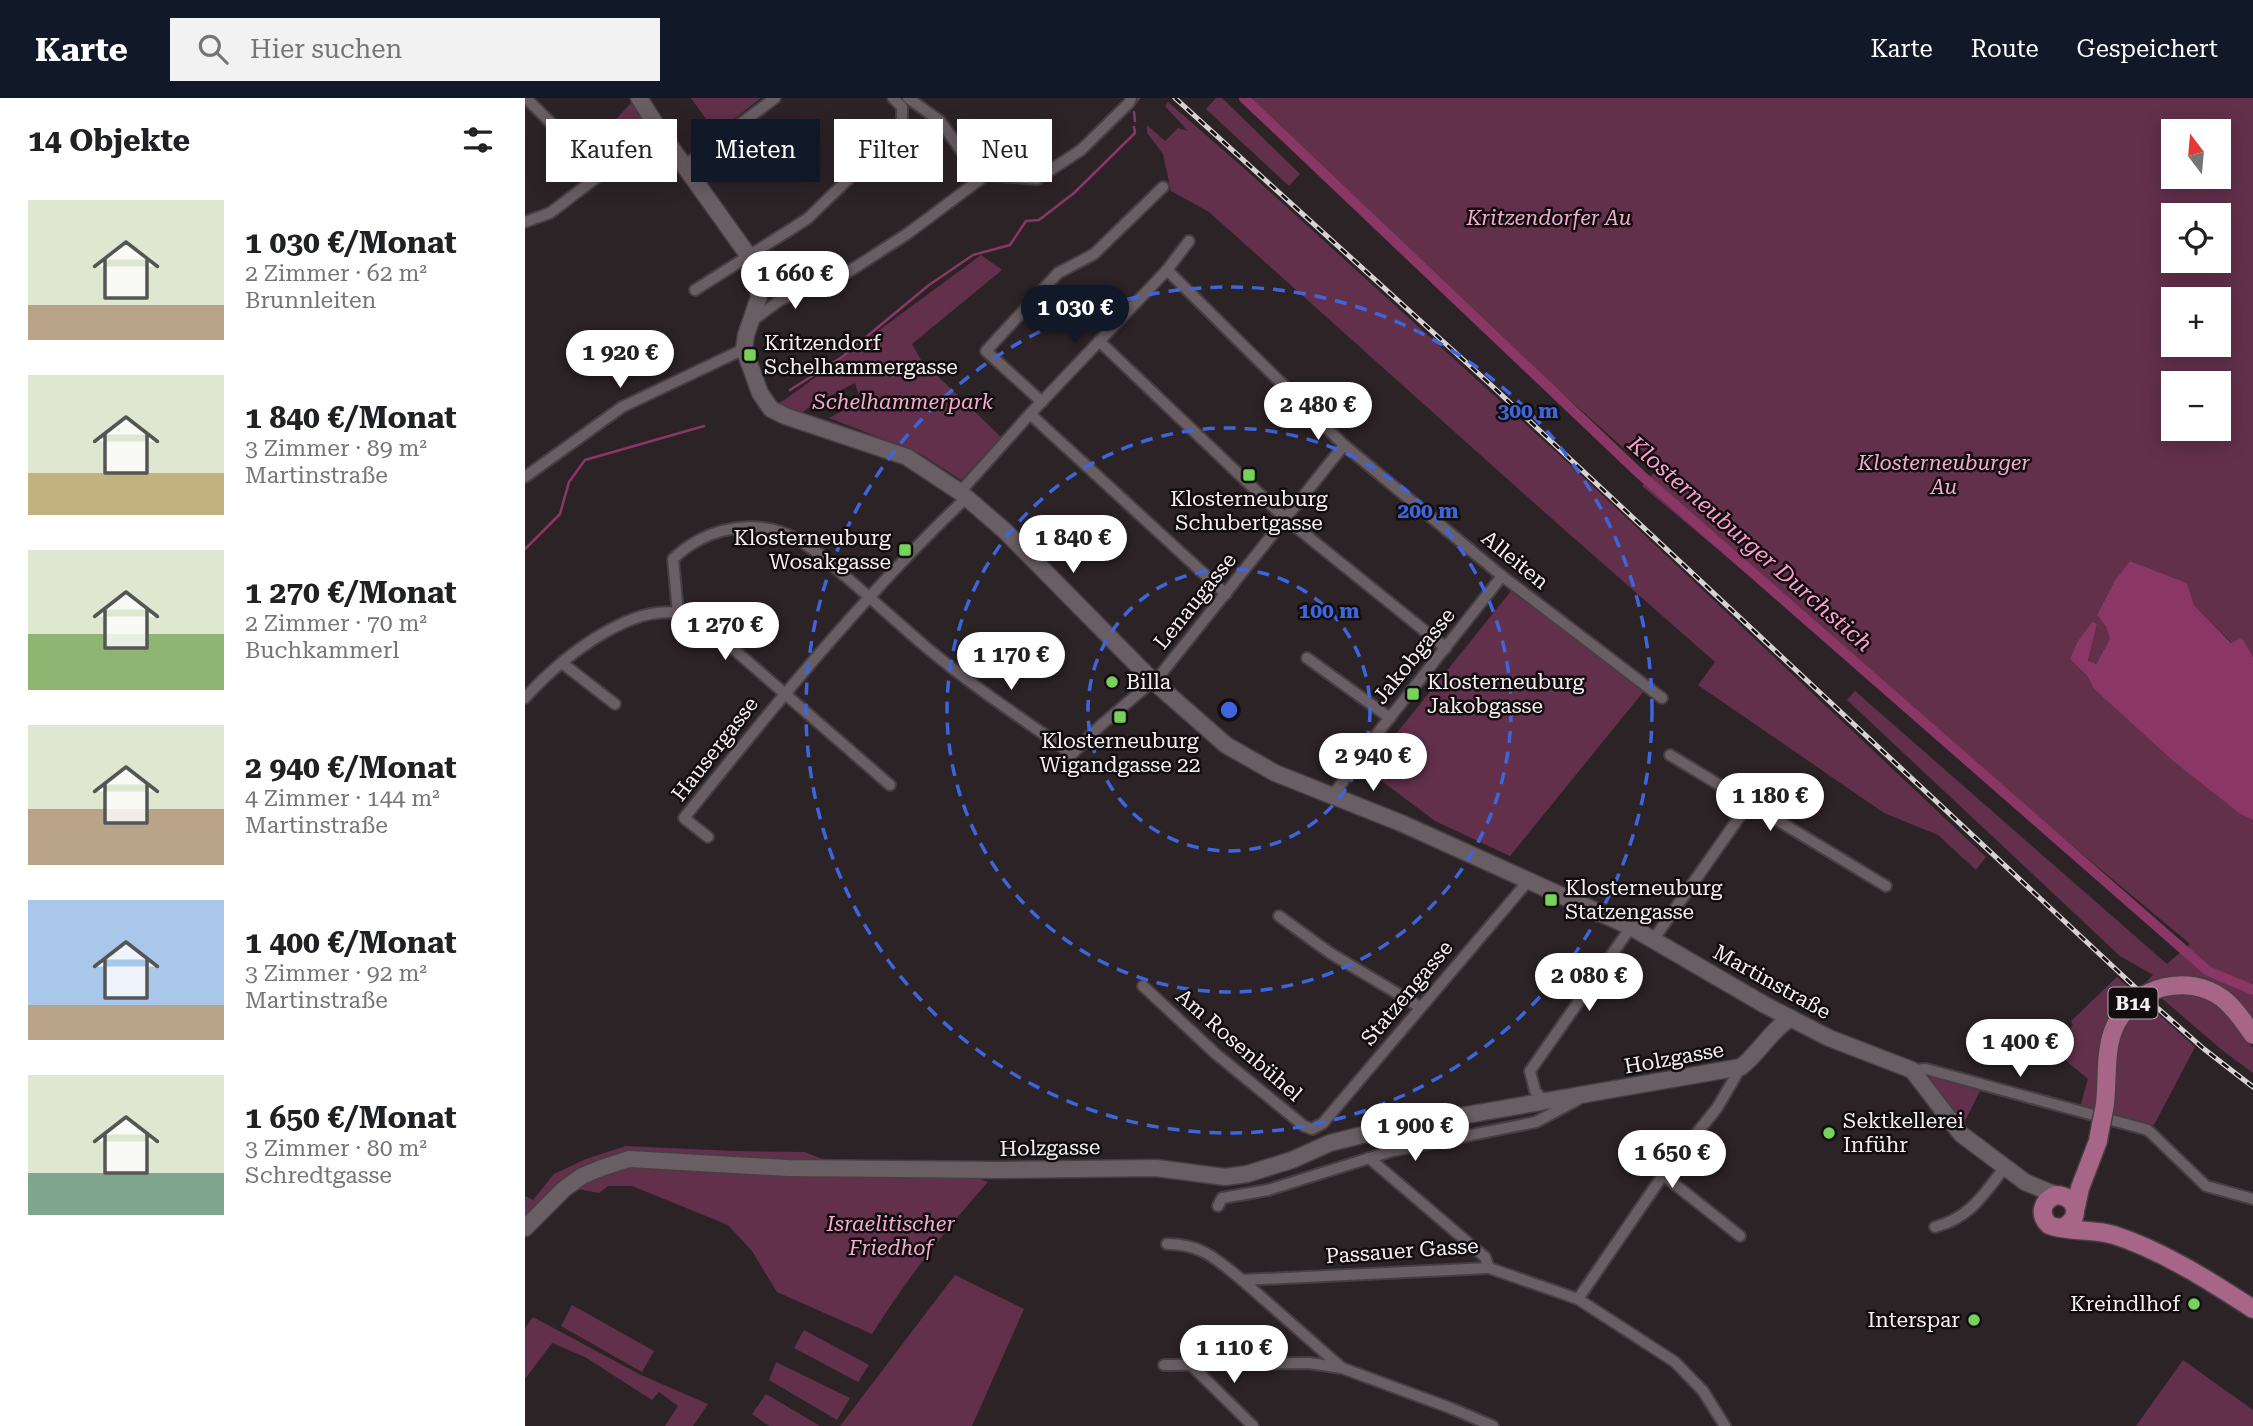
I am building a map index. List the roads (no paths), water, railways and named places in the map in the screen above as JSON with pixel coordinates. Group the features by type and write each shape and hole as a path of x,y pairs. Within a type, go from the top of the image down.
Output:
{"main road":[{"path":"639,98 652,119"},
{"path":"677,154 748,256 755,273 759,297 744,349"},
{"name":"Martinstraße","path":"744,349 759,393 771,408 785,416 907,457 964,495 1005,531 1152,680 1226,745 1275,773 1529,880 1631,927 1829,1038 1912,1070"},
{"name":"B14","path":"2072,1216 2098,1141 2105,1104 2109,1046 2116,1025 2131,1004 2164,986 2178,984 2210,991 2232,1008 2253,1035"},
{"name":"Holzgasse","path":"525,1228 564,1189 582,1177 629,1159 788,1168 1001,1170 1085,1167 1156,1168 1225,1177 1247,1174 1291,1160 1330,1143 1386,1129 1741,1067 1791,1018"},
{"path":"1912,1070 1961,1134 2025,1182 2071,1200 2072,1216"},
{"name":"B14","path":"2043,1214 2046,1202 2058,1194 2090,1160"},
{"path":"2025,1182 2049,1225 2072,1216 2089,1218 2111,1234 2145,1247 2223,1289 2253,1309"}],"street":[{"path":"526,98 547,119"},
{"path":"685,165 775,98"},
{"path":"695,290 807,219 863,165 902,121 902,107 893,98"},
{"path":"908,98 940,121 957,145"},
{"path":"1052,168 1081,150 1131,98"},
{"path":"525,222 550,213 591,182"},
{"path":"752,321 779,300 848,272 907,234 978,182"},
{"path":"1042,402 986,351 1059,273 1094,254 1163,187"},
{"name":"Hausergasse","path":"708,837 684,818 785,692 964,495 1030,414 1167,270 1189,241"},
{"name":"Alleiten","path":"1167,270 1344,445 1502,576 1662,698"},
{"path":"1100,341 1286,519 1446,648"},
{"path":"525,477 622,407 744,349"},
{"path":"1030,414 1226,594"},
{"name":"Lenaugasse","path":"870,597 960,675 1072,754 1161,674 1344,445"},
{"path":"678,613 673,559 701,540 734,527 764,528 796,538 812,548 870,597"},
{"name":"Jakobgasse","path":"1332,795 1502,576"},
{"path":"525,698 562,663 615,625 639,615 678,613 707,626 890,785"},
{"path":"1307,659 1390,718"},
{"path":"562,663 615,704"},
{"path":"1670,755 1886,886"},
{"path":"1653,940 1750,802"},
{"name":"Statzengasse","path":"1312,1129 1323,1123 1529,880"},
{"path":"1279,916 1330,953 1420,1007"},
{"path":"1544,1101 1535,1091 1530,1071 1631,927"},
{"name":"Am Rosenbühel","path":"1143,986 1216,1054 1304,1126 1312,1129"},
{"path":"1579,1299 1663,1175 1717,1108 1741,1067"},
{"name":"Martinstraße","path":"1912,1070 1926,1069 2148,1130 2206,1186 2253,1199"},
{"name":"Holzgasse","path":"1218,1206 1222,1198 1268,1190 1392,1151 1536,1122 1587,1094"},
{"name":"Passauer Gasse","path":"1243,1280 1489,1268 1485,1256 1369,1158"},
{"path":"1935,1227 1954,1222 1969,1212 2005,1167"},
{"path":"1663,1175 1740,1236"},
{"path":"1167,1244 1182,1244 1207,1252 1243,1280 1342,1368"},
{"path":"1489,1268 1579,1299 1675,1362 1703,1391 1725,1426"},
{"path":"1164,1365 1309,1363 1342,1368 1493,1426"},
{"path":"1192,1366 1253,1426"}],"waterway":[{"path":"1135,103 1139,98"},
{"name":"Klosterneuburger Durchstich","path":"1244,98 1641,475 2208,971 2253,990"},
{"path":"1134,112 1135,121"},
{"path":"790,390 842,357 929,285 973,255 1010,245 1026,221 1039,220 1074,193 1135,133 1134,127"},
{"path":"525,549 560,514 569,482 585,460 704,426"}],"railway":[{"path":"1175,98 1491,385 2153,1004 2253,1087"}],"place":[{"name":"Kritzendorf Schelhammergasse","path":"750,355"},
{"name":"Klosterneuburg Schubertgasse","path":"1249,475"},
{"name":"Klosterneuburg Wosakgasse","path":"905,550"},
{"name":"Billa","path":"1112,682"},
{"name":"Klosterneuburg Jakobgasse","path":"1413,694"},
{"name":"Klosterneuburg Wigandgasse 22","path":"1120,717"},
{"name":"Klosterneuburg Statzengasse","path":"1551,900"},
{"name":"Sektkellerei Inführ","path":"1829,1133"},
{"name":"Kreindlhof","path":"2194,1304"},
{"name":"Interspar","path":"1974,1320"}],"park label":[{"name":"Kritzendorfer Au","path":"1549,218"},
{"name":"Schelhammerpark","path":"903,402"},
{"name":"Klosterneuburger Au","path":"1944,475"},
{"name":"Israelitischer Friedhof","path":"891,1236"}]}
